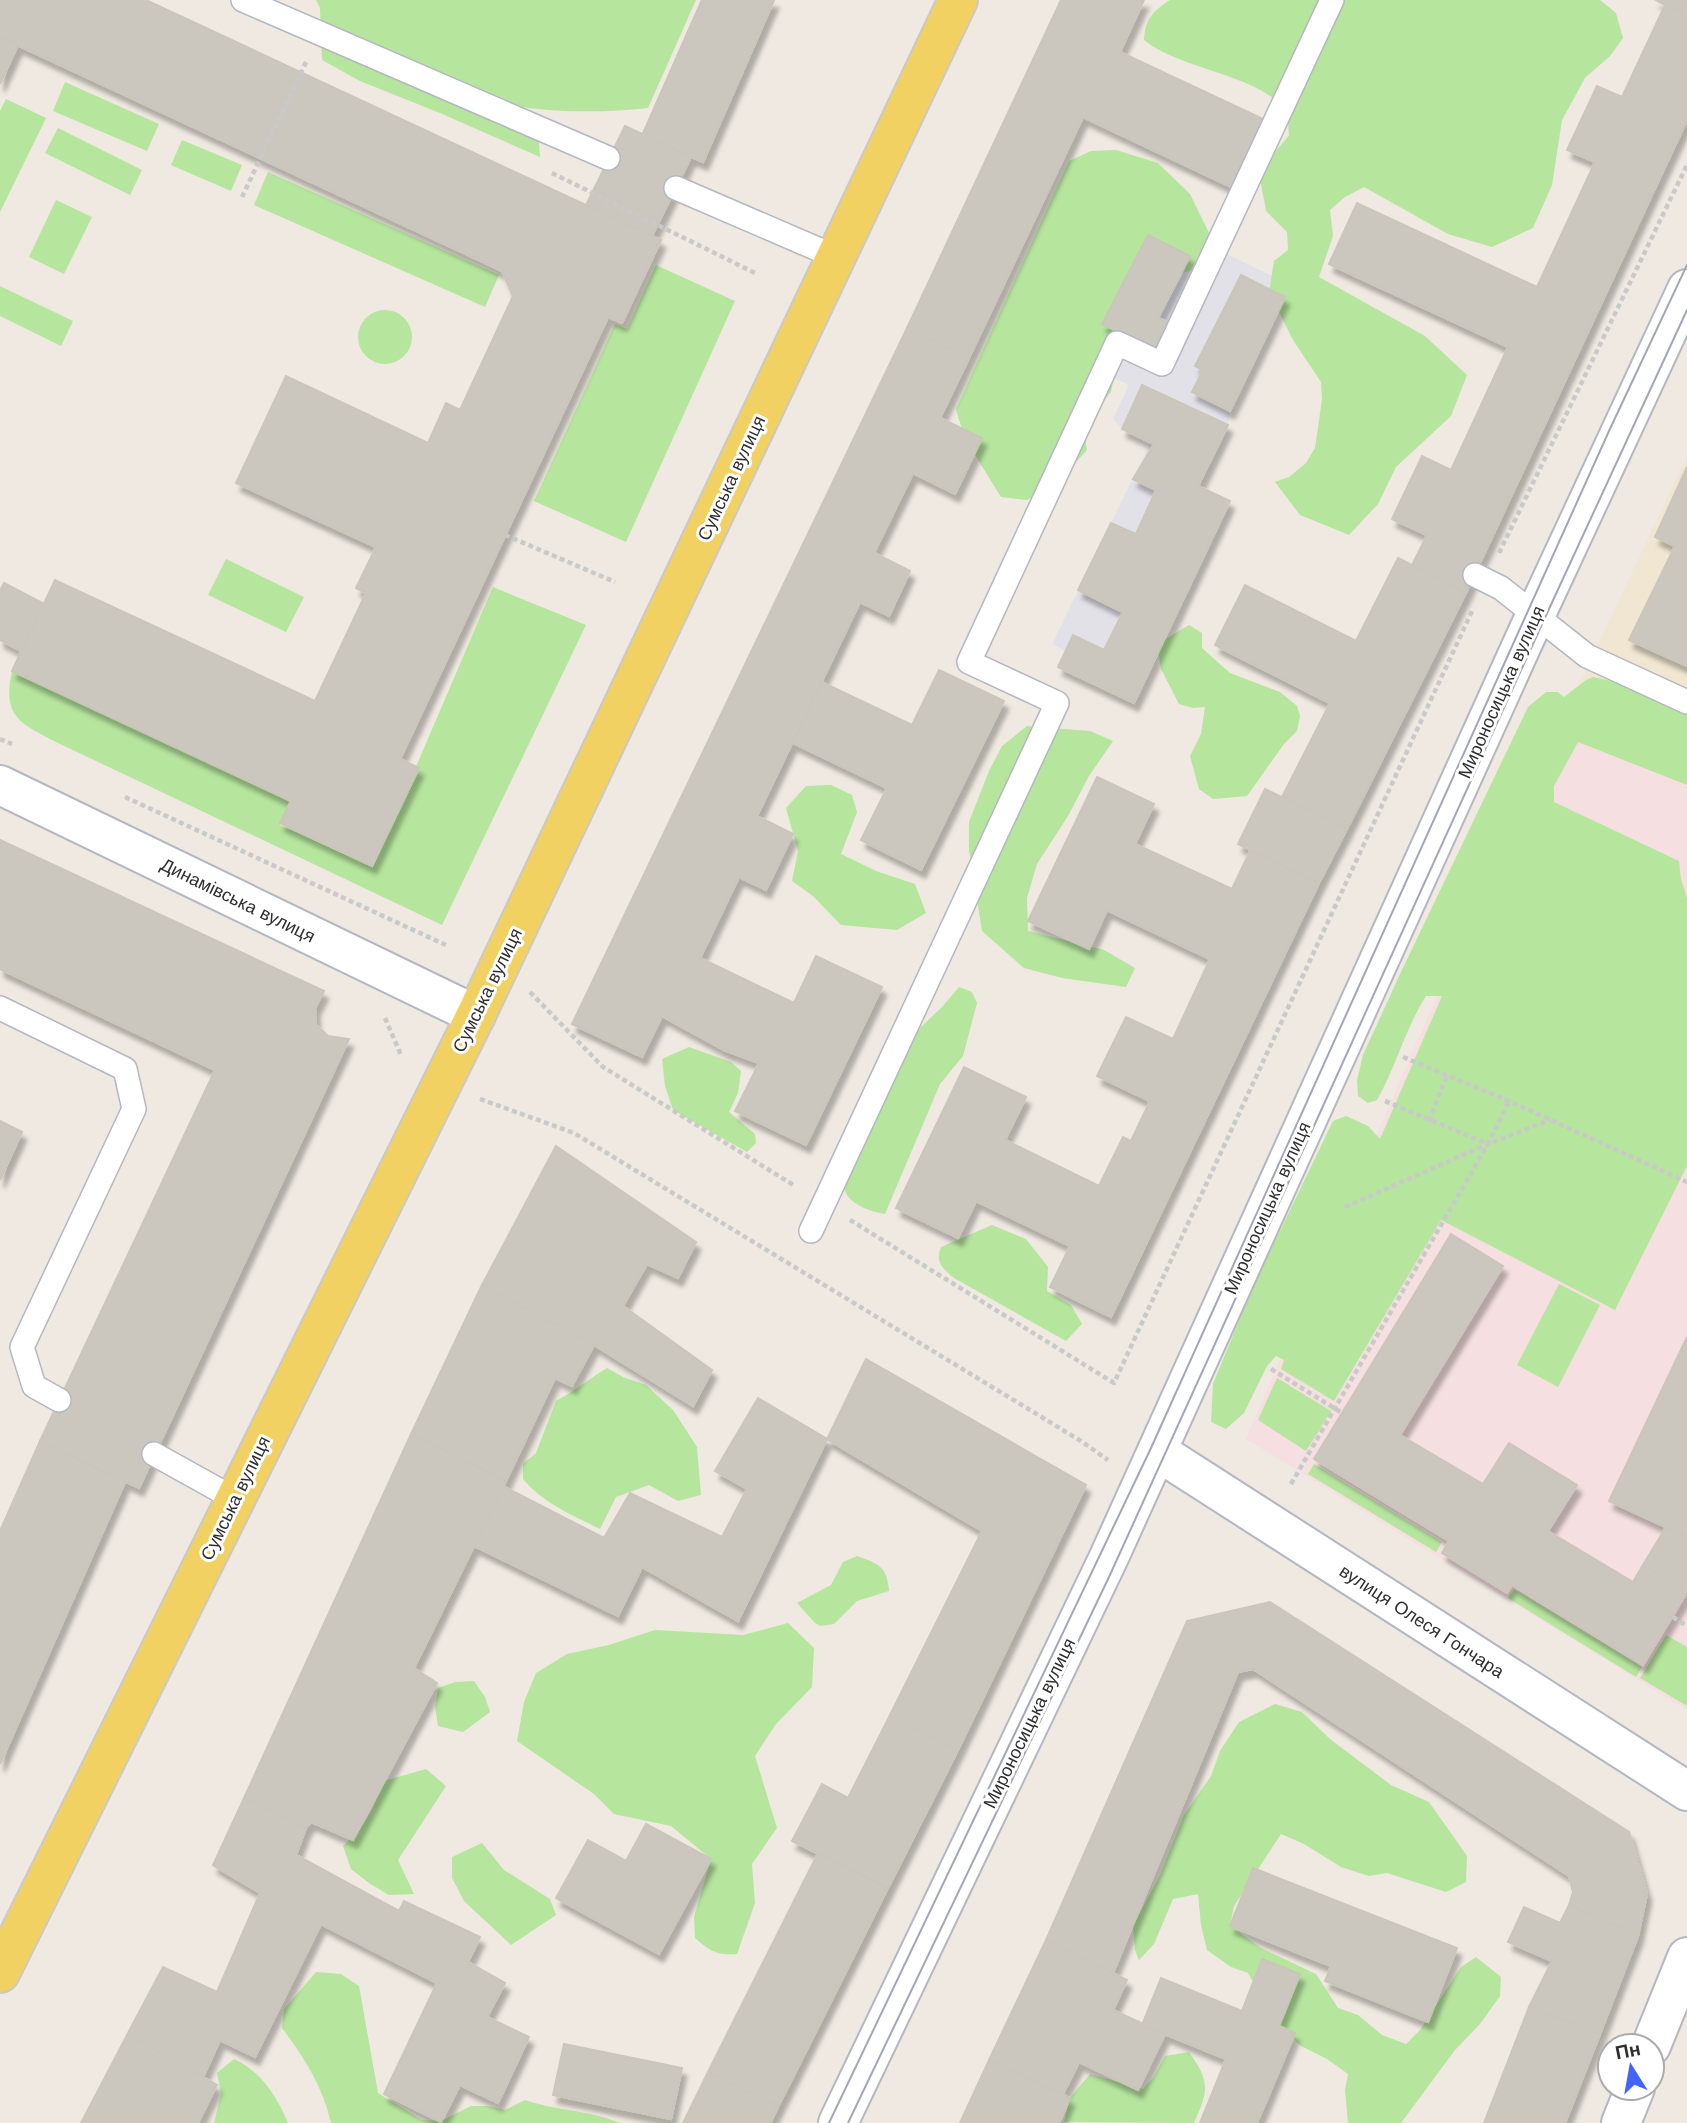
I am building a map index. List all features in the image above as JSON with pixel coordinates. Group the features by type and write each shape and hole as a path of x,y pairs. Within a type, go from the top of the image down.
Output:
{"main road":[{"name":"Сумська вулиця","path":"0,1973 476,1016 958,0"}],"street":[{"name":"Мироносицька вулиця","path":"838,2123 1109,1557 1535,616 1687,289"},
{"name":"Динамівська вулиця","path":"0,785 476,1016"},
{"name":"вулиця Олеся Гончара","path":"1157,1451 1687,1791"},
{"path":"1657,2032 1687,1956"},
{"path":"1620,2123 1628,2102"}],"lane":[{"path":"243,0 608,158"},
{"path":"811,1231 1057,703 969,662 1117,343 1162,364 1332,0"},
{"path":"676,188 836,257"},
{"path":"1481,578 1501,589 1587,656 1687,702"},
{"path":"0,1008 125,1069 134,1109 22,1347 34,1386 59,1401"},
{"path":"154,1454 235,1499"}],"path":[{"path":"242,197 320,33"},
{"path":"1114,1383 1481,578 1687,165"},
{"path":"548,171 755,273"},
{"path":"505,535 615,582"},
{"path":"0,739 12,745"},
{"path":"124,796 448,946"},
{"path":"1404,1057 1687,1181"},
{"path":"1429,1121 1447,1075"},
{"path":"479,1099 574,1133 1081,1441 1112,1463"},
{"path":"1385,1101 1488,1144"},
{"path":"1290,1484 1488,1144 1508,1101"},
{"path":"1345,1207 1488,1144 1551,1120"},
{"path":"1271,1369 1342,1413"},
{"path":"1673,1617 1687,1626"}],"shaded area":[{"path":"1129,207 1291,285 1182,519 1131,683 1052,644 1150,443 1122,429 1113,419 1129,385 1059,352"},
{"path":"1687,457 1687,742 1574,695"},
{"path":"1571,700 1687,749 1687,1710 1246,1439 1408,1062"}],"green space":[{"path":"316,0 696,0 648,108 576,111 504,104 539,142 540,157 360,81 322,60 320,8"},
{"path":"1170,0 1600,0 1616,13 1623,38 1610,56 1585,78 1562,120 1552,185 1533,228 1492,247 1448,234 1364,187 1345,197 1330,210 1333,236 1319,277 1425,336 1467,375 1451,416 1396,467 1378,504 1349,535 1300,515 1275,482 1289,477 1306,463 1315,448 1322,399 1321,382 1293,340 1269,292 1274,261 1288,250 1287,232 1266,211 1261,177 1266,164 1289,135 1287,115 1276,100 1261,90 1179,59 1144,40 1151,16"},
{"path":"65,82 159,124 147,151 53,111"},
{"path":"6,99 46,118 0,212 0,111"},
{"path":"58,128 142,170 130,195 45,153"},
{"path":"182,140 242,165 231,191 171,165"},
{"path":"1116,150 1158,163 1190,194 1211,237 1209,264 1160,281 1114,329 1118,355 1111,392 1083,424 1087,450 1063,476 1027,500 1001,497 969,443 956,409 1069,161 1091,151"},
{"path":"268,172 499,275 485,307 254,205"},
{"path":"56,200 92,217 64,274 29,257"},
{"path":"656,265 735,301 626,542 534,501 615,324 627,329"},
{"path":"0,286 73,321 61,346 0,316"},
{"path":"385,310 404,318 412,337 404,356 385,364 366,356 358,337 366,318"},
{"path":"226,559 304,597 286,632 208,595"},
{"path":"493,587 586,625 442,925 56,742 24,723 12,709 12,671 291,801 280,825 373,867"},
{"path":"1189,625 1202,633 1202,648 1230,673 1280,692 1297,706 1300,716 1297,731 1284,744 1247,796 1213,799 1199,789 1190,756 1201,734 1205,707 1193,708 1179,704 1161,669 1157,644"},
{"path":"1593,677 1629,685 1687,715 1687,785 1578,742 1554,786 1554,802 1679,861 1687,898 1687,1166 1615,1310 1441,1220 1334,1401 1281,1369 1284,1360 1276,1356 1267,1366 1244,1413 1226,1429 1211,1422 1213,1384 1252,1289 1333,1121 1346,1116 1368,1126 1380,1139 1442,996 1426,996 1377,1100 1368,1103 1358,1096 1357,1080 1363,1055 1528,707 1546,692 1558,692 1564,697"},
{"path":"1027,726 1090,731 1113,741 1037,864 1027,898 1028,931 1104,950 1135,968 1126,987 1062,978 1024,968 982,931 969,850 969,822 1002,746"},
{"path":"831,785 852,795 857,812 841,854 876,871 915,884 926,913 897,930 841,925 813,896 792,881 798,851 786,808 806,786"},
{"path":"959,987 972,992 977,1003 963,1056 940,1084 885,1214 866,1209 853,1202 845,1191 847,1167 904,1043"},
{"path":"689,1047 731,1062 741,1071 738,1093 729,1112 755,1134 756,1143 747,1152 673,1110 665,1086 662,1059"},
{"path":"992,1225 1026,1239 1048,1267 1047,1291 1071,1305 1082,1324 1066,1341 954,1278 941,1264 941,1247"},
{"path":"1559,1284 1600,1305 1558,1387 1517,1365"},
{"path":"607,1368 646,1385 673,1410 697,1447 701,1495 678,1501 649,1485 616,1497 600,1529 558,1508 540,1495 523,1479 523,1464 536,1453 556,1401"},
{"path":"1277,1378 1331,1411 1306,1451 1258,1420"},
{"path":"1314,1464 1442,1542 1436,1552 1308,1474"},
{"path":"857,1556 871,1561 884,1571 889,1591 857,1601 834,1624 821,1626 815,1623 797,1603 831,1585 843,1562"},
{"path":"1514,1589 1642,1667 1636,1677 1508,1598"},
{"path":"788,1623 814,1648 812,1687 776,1724 755,1756 777,1828 752,1864 755,1903 737,1954 719,1953 695,1938 694,1917 711,1859 671,1826 614,1814 594,1794 517,1741 524,1702 536,1673 567,1654 609,1645 655,1630 743,1635"},
{"path":"1666,1635 1687,1647 1687,1706 1640,1678"},
{"path":"474,1681 485,1697 490,1712 463,1732 438,1726 435,1707 438,1688 455,1682"},
{"path":"1275,1704 1302,1712 1330,1739 1391,1785 1429,1802 1467,1856 1466,1882 1446,1892 1387,1873 1369,1876 1341,1867 1304,1844 1281,1834 1234,1906 1230,1926 1261,1948 1316,1974 1338,2008 1358,2015 1382,2035 1406,2044 1420,2030 1461,1967 1476,1957 1501,1977 1500,1996 1480,2024 1455,2050 1401,2123 1348,2123 1345,2090 1348,2074 1327,2059 1301,2046 1275,2022 1248,1973 1231,1967 1207,1950 1198,1894 1173,1899 1154,1944 1139,1960 1135,1950 1133,1926 1160,1875 1184,1815 1211,1776 1220,1751 1239,1722"},
{"path":"426,1769 446,1786 398,1860 414,1894 389,1895 351,1869 343,1846 368,1817 384,1781"},
{"path":"482,1843 504,1870 550,1899 556,1915 511,1945 464,1901 452,1878 452,1857"},
{"path":"316,1972 341,1974 359,1986 378,2093 422,2120 441,2121 471,2106 489,2106 505,2110 525,2100 597,2115 620,2123 331,2123 312,2073 282,2028 284,2009"},
{"path":"1189,2052 1201,2071 1205,2086 1205,2094 1194,2123 1064,2122 1070,2098 1090,2074 1143,2089 1153,2078 1165,2056"},
{"path":"234,2059 252,2070 267,2086 288,2123 214,2123 221,2094 217,2073"}],"building":[{"path":"0,0 146,0 661,240 622,323 608,317 400,759 419,768 372,866 280,823 291,801 12,671 55,580 315,701 366,593 356,588 376,547 236,483 286,376 428,443 446,403 460,410 513,296 502,271 0,37"},
{"path":"702,0 774,0 703,162 642,136"},
{"path":"702,0 774,0 703,162 642,136"},
{"path":"1061,0 1144,0 1120,52 1263,119 1231,187 1083,117 969,358 907,328"},
{"path":"1656,0 1687,0 1687,15 1665,5"},
{"path":"1665,5 1687,15 1687,120 1466,593 1412,565 1427,535 1392,519 1422,456 1451,470 1508,347 1329,264 1357,203 1537,287 1595,162 1567,150 1597,86 1622,97"},
{"path":"0,37 18,45 0,84"},
{"path":"625,126 691,157 652,236 586,205"},
{"path":"1148,235 1190,256 1158,318 1169,323 1155,350 1102,324"},
{"path":"1241,275 1285,297 1230,411 1192,392 1203,370 1195,366"},
{"path":"907,328 969,358 940,418 982,438 955,494 913,473 874,553 910,571 889,616 860,602 757,816 793,834 766,890 739,877 700,958 794,1003 816,956 882,987 806,1145 735,1111 759,1063 724,1050 662,1016 642,1057 572,1024"},
{"path":"1142,385 1228,425 1198,486 1230,501 1134,703 1058,667 1073,635 1104,650 1123,612 1078,590 1111,523 1136,534 1156,490 1133,479 1154,444 1122,429"},
{"path":"1687,467 1687,666 1629,640 1675,546 1655,537"},
{"path":"1398,558 1466,593 1347,829 1282,797 1330,703 1215,645 1245,585 1356,641"},
{"path":"4,583 44,604 21,651 0,640 0,591"},
{"path":"939,670 1004,701 921,870 861,840 887,788 793,743 822,682 912,725"},
{"path":"1097,777 1154,804 1135,844 1232,889 1250,851 1319,883 1111,1317 1050,1287 1070,1246 976,1201 958,1238 896,1208 964,1067 1026,1097 1005,1140 1099,1186 1123,1137 1131,1141 1150,1101 1097,1076 1126,1017 1173,1039 1210,959 1107,910 1089,949 1028,921"},
{"path":"1265,789 1347,829 1319,883 1238,844"},
{"path":"0,840 324,991 315,1008 316,1025 328,1036 349,1039 139,1488 40,1441 215,1070 0,969"},
{"path":"0,1121 22,1132 0,1180"},
{"path":"556,1146 696,1242 678,1278 647,1264 623,1306 712,1370 693,1406 594,1345 482,1285"},
{"path":"1451,1234 1503,1266 1400,1435 1483,1484 1509,1443 1577,1485 1548,1531 1633,1582 1643,1565 1687,1592 1643,1665 1512,1585 1507,1593 1442,1553 1449,1541 1314,1459"},
{"path":"482,1285 594,1345 572,1386 555,1378 506,1481 411,1434"},
{"path":"1687,1337 1687,1537 1609,1501"},
{"path":"866,1359 1086,1485 958,1750 890,1715 982,1531 827,1439"},
{"path":"758,1398 827,1439 738,1621 642,1567 618,1616 474,1546 503,1486 604,1538 630,1493 722,1537 747,1489 715,1471"},
{"path":"411,1434 506,1481 414,1668 437,1683 353,1840 311,1822 306,1828 244,1798"},
{"path":"40,1441 125,1482 0,1764 0,1531"},
{"path":"1666,1527 1687,1537 1687,1592 1643,1565"},
{"path":"1270,1602 1629,1832 1647,1894 1638,1936 1569,1905 1573,1892 1569,1876 1253,1669 1238,1672 1113,1973 1046,1940 1187,1621"},
{"path":"890,1715 958,1750 888,1888 792,1841 822,1784 848,1798"},
{"path":"244,1798 306,1828 296,1855 399,1911 404,1901 480,1937 468,1962 505,1983 487,2017 529,2037 498,2103 460,2085 441,2122 384,2094 437,1983 321,1924 255,2057 220,2040 203,2077 127,2035 163,1967 217,1992 260,1893 213,1865"},
{"path":"646,1824 711,1859 659,1954 556,1898 588,1840 626,1861"},
{"path":"818,1853 888,1888 778,2107 708,2072"},
{"path":"1253,1868 1457,1948 1428,2022 1325,1981 1331,1966 1230,1926"},
{"path":"1569,1905 1638,1936 1601,2032 1529,2007 1552,1961 1508,1942 1524,1907 1560,1923"},
{"path":"1046,1940 1127,1980 1113,2010 1165,2034 1138,2090 1079,2062 1063,2094 989,2060"},
{"path":"1262,1959 1300,1974 1279,2026 1295,2033 1257,2123 1200,2123 1226,2059 1142,2025 1161,1978 1242,2011"},
{"path":"1529,2007 1596,2032 1596,2044 1565,2123 1484,2123"},
{"path":"127,2035 217,2085 198,2123 81,2123"},
{"path":"564,2044 682,2068 671,2119 553,2095"},
{"path":"989,2060 1070,2098 1059,2123 960,2123"},
{"path":"708,2072 778,2107 770,2123 683,2123"}],"tram line":[{"path":"829,2123 1151,1448 1609,431 1687,265"},
{"path":"848,2123 1109,1577 1687,310"}]}
